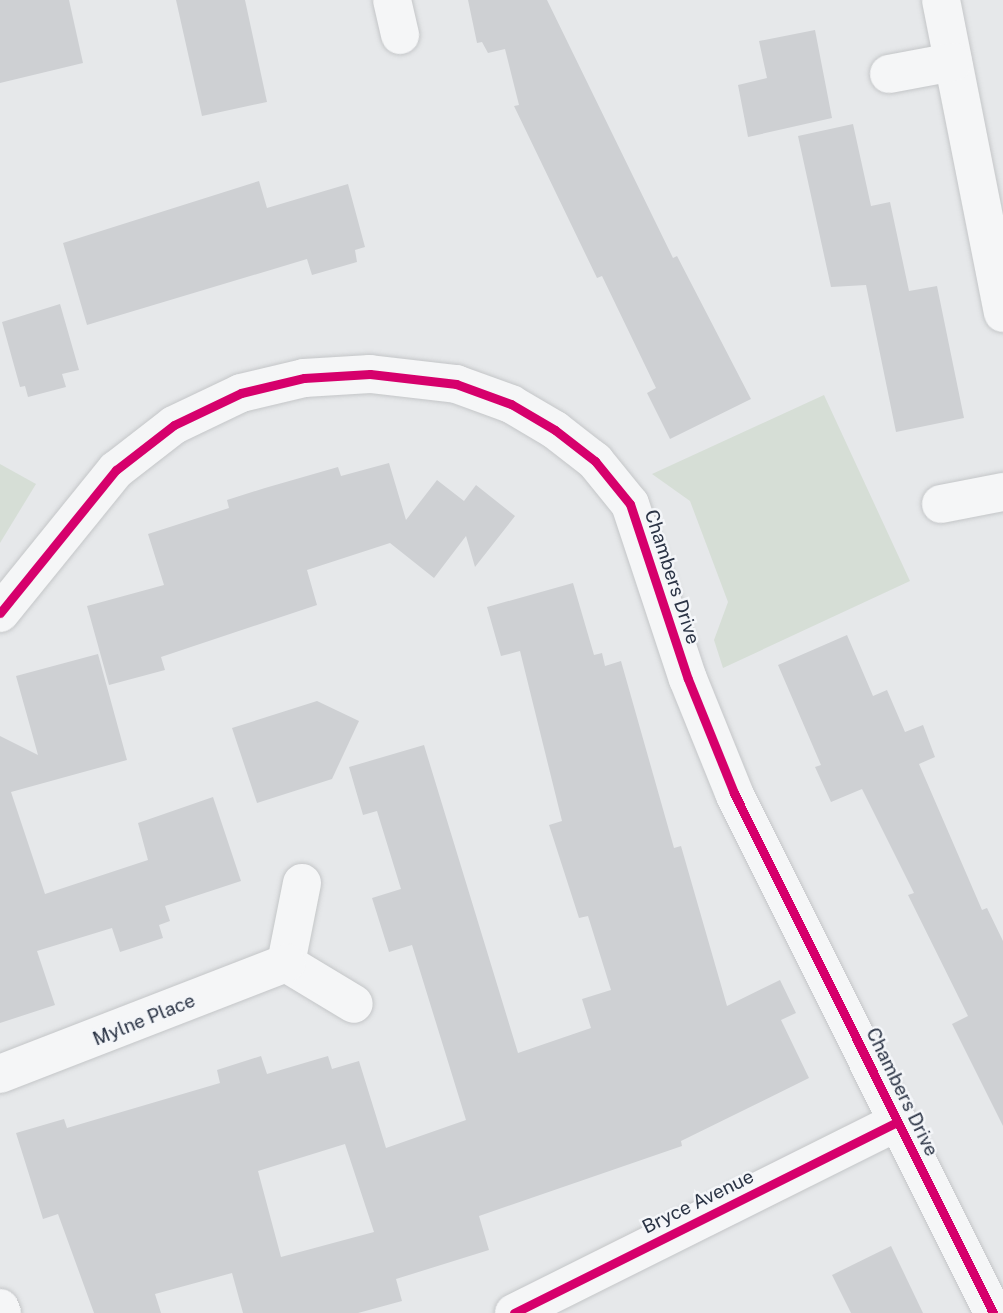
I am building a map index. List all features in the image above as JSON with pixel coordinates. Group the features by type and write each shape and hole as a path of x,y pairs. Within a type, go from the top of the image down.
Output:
{"street":[{"path":"941,0 1003,313"},
{"path":"889,74 953,62"},
{"name":"Chambers Drive","path":"0,613 116,470 174,425 241,393 304,378 370,374 456,384 511,404 596,461 630,504 688,679 734,793 993,1313"},
{"path":"941,505 1003,492"},
{"path":"302,883 286,963 354,1004"},
{"name":"Mylne Place","path":"0,1074 286,963"},
{"name":"Bryce Avenue","path":"514,1313 897,1122"},
{"path":"0,1308 2,1313"}],"shaded area":[{"path":"824,395 910,581 723,668 714,640 728,602 690,501 652,474"},
{"path":"0,464 36,484 0,543"}],"building":[{"path":"0,0 69,0 83,63 0,83"},
{"path":"176,0 245,0 267,102 202,116"},
{"path":"468,0 547,0 673,258 677,256 751,399 670,439 647,393 656,388 602,276 597,278 514,106 519,105 505,49 488,53 482,42 477,43"},
{"path":"815,30 832,118 748,137 738,85 767,78 759,41"},
{"path":"853,124 871,206 890,202 909,291 937,286 964,418 896,432 866,285 831,287 798,136"},
{"path":"259,181 267,208 348,184 365,247 355,250 357,262 312,275 307,259 87,325 63,243"},
{"path":"60,304 79,370 62,374 66,387 28,397 25,386 20,387 2,322"},
{"path":"389,463 406,520 437,480 464,501 476,485 515,516 475,567 466,536 434,578 390,543 307,570 317,605 161,657 165,670 109,685 87,606 164,585 148,534 229,508 227,500 265,488 338,467 341,476"},
{"path":"573,583 594,655 602,653 605,666 621,661 674,848 681,846 727,1006 780,980 796,1013 781,1020 809,1078 681,1141 682,1146 479,1216 489,1250 396,1279 402,1301 358,1313 243,1313 232,1273 155,1294 161,1313 94,1313 58,1214 43,1219 16,1133 64,1119 67,1128 220,1083 217,1070 261,1056 267,1074 328,1056 332,1069 359,1061 386,1148 466,1120 412,945 389,952 372,898 401,889 377,811 363,815 349,767 424,745 518,1053 591,1028 582,999 611,990 588,916 579,918 549,825 562,821 520,651 501,656 487,607","holes":["345,1144 374,1232 281,1257 258,1171"]},
{"path":"847,635 873,696 887,690 905,732 923,725 935,757 919,764 982,910 987,908 1003,941 1003,1126 952,1024 968,1016 908,895 914,893 862,789 831,802 815,767 821,765 778,665"},
{"path":"98,654 127,760 11,792 45,894 148,860 138,823 213,797 241,881 165,906 170,921 159,925 163,938 120,952 112,928 37,951 55,1005 0,1023 0,736 38,755 16,676"},
{"path":"317,701 359,721 332,779 257,803 232,728"},
{"path":"891,1246 923,1313 851,1313 832,1275"}],"cycle path":[{"path":"0,613 116,470 174,425 241,393 304,378 370,374 456,384 511,404 555,430 595,461 630,504 688,679 734,793 993,1313"},
{"path":"514,1313 897,1122"}]}
